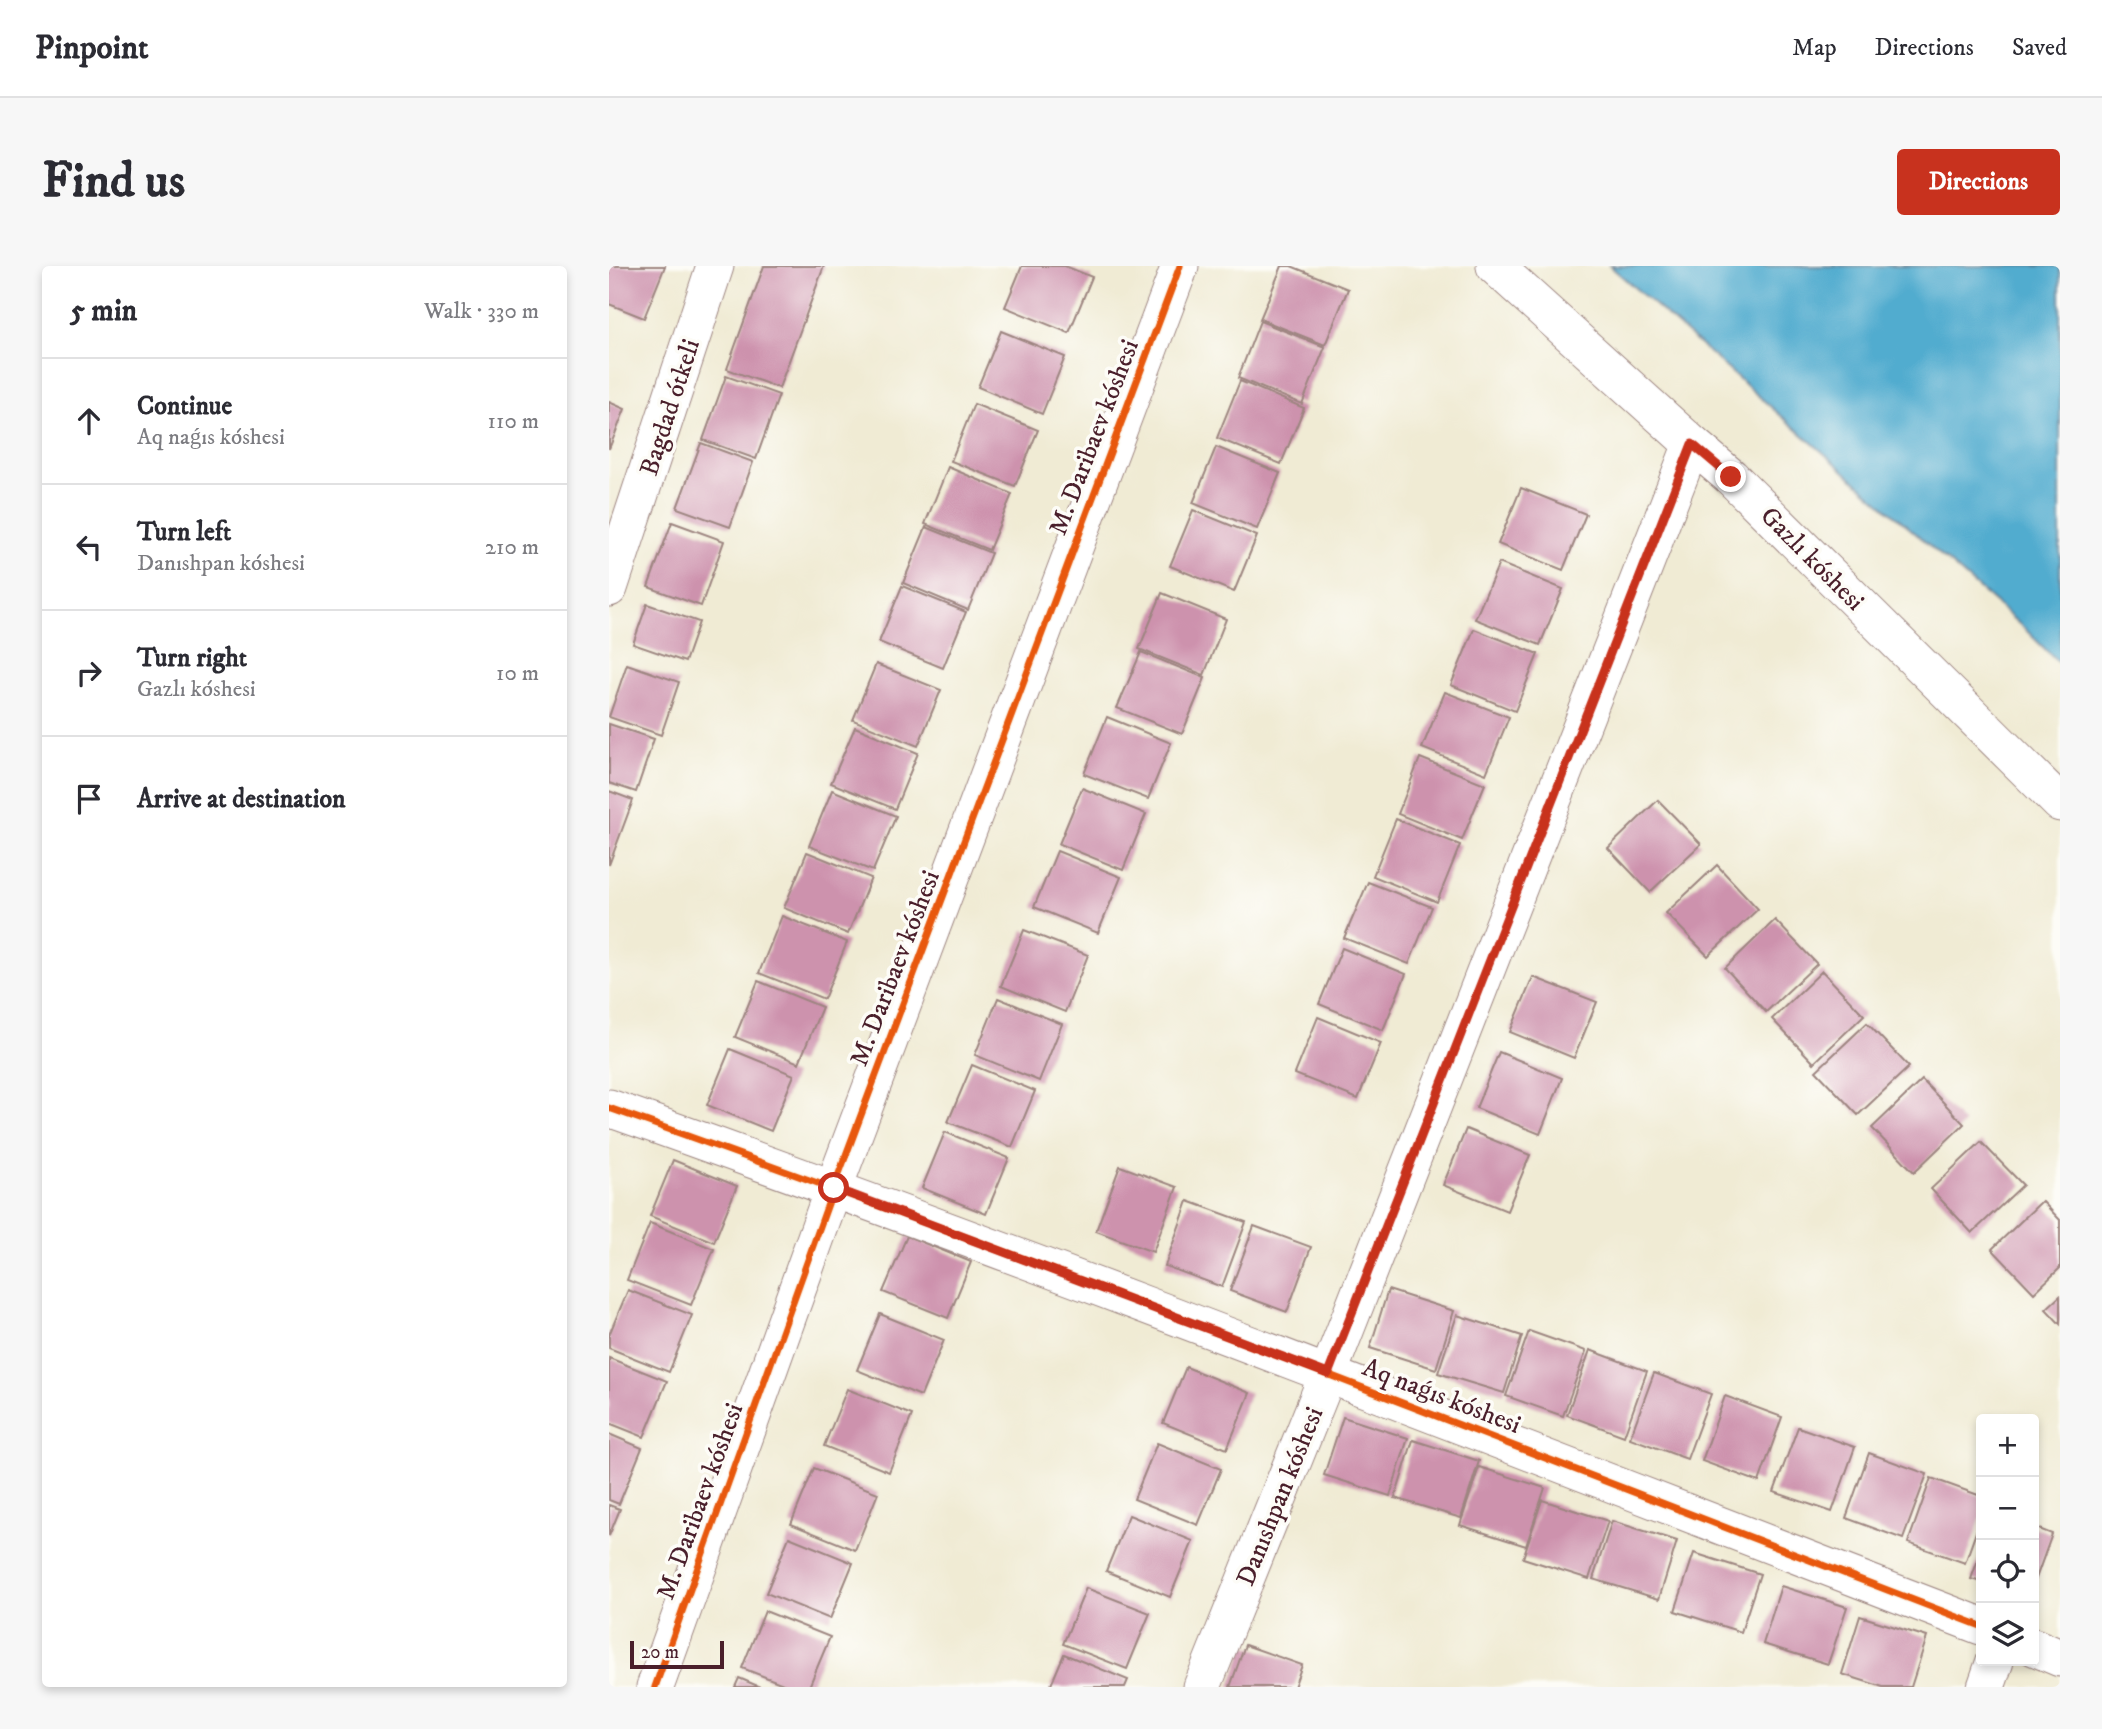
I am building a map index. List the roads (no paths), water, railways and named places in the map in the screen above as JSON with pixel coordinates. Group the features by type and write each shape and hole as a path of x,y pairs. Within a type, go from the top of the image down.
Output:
{"street":[{"name":"Bagdad ótkeli","path":"609,588 715,266"},
{"name":"M. Daribaev kóshesi","path":"655,1687 834,1188 1180,266"},
{"name":"Gazlı kóshesi","path":"1495,266 1731,477 2060,803"},
{"name":"Danıshpan kóshesi","path":"1202,1687 1328,1374 1692,444"},
{"name":"Aq naǵıs kóshesi","path":"609,1108 834,1188 1328,1374 1976,1624"},
{"path":"2039,1649 2060,1658"},
{"path":"1986,1687 1993,1666"}],"water":[{"path":"1610,266 2060,266 2060,664 2025,629"}]}
